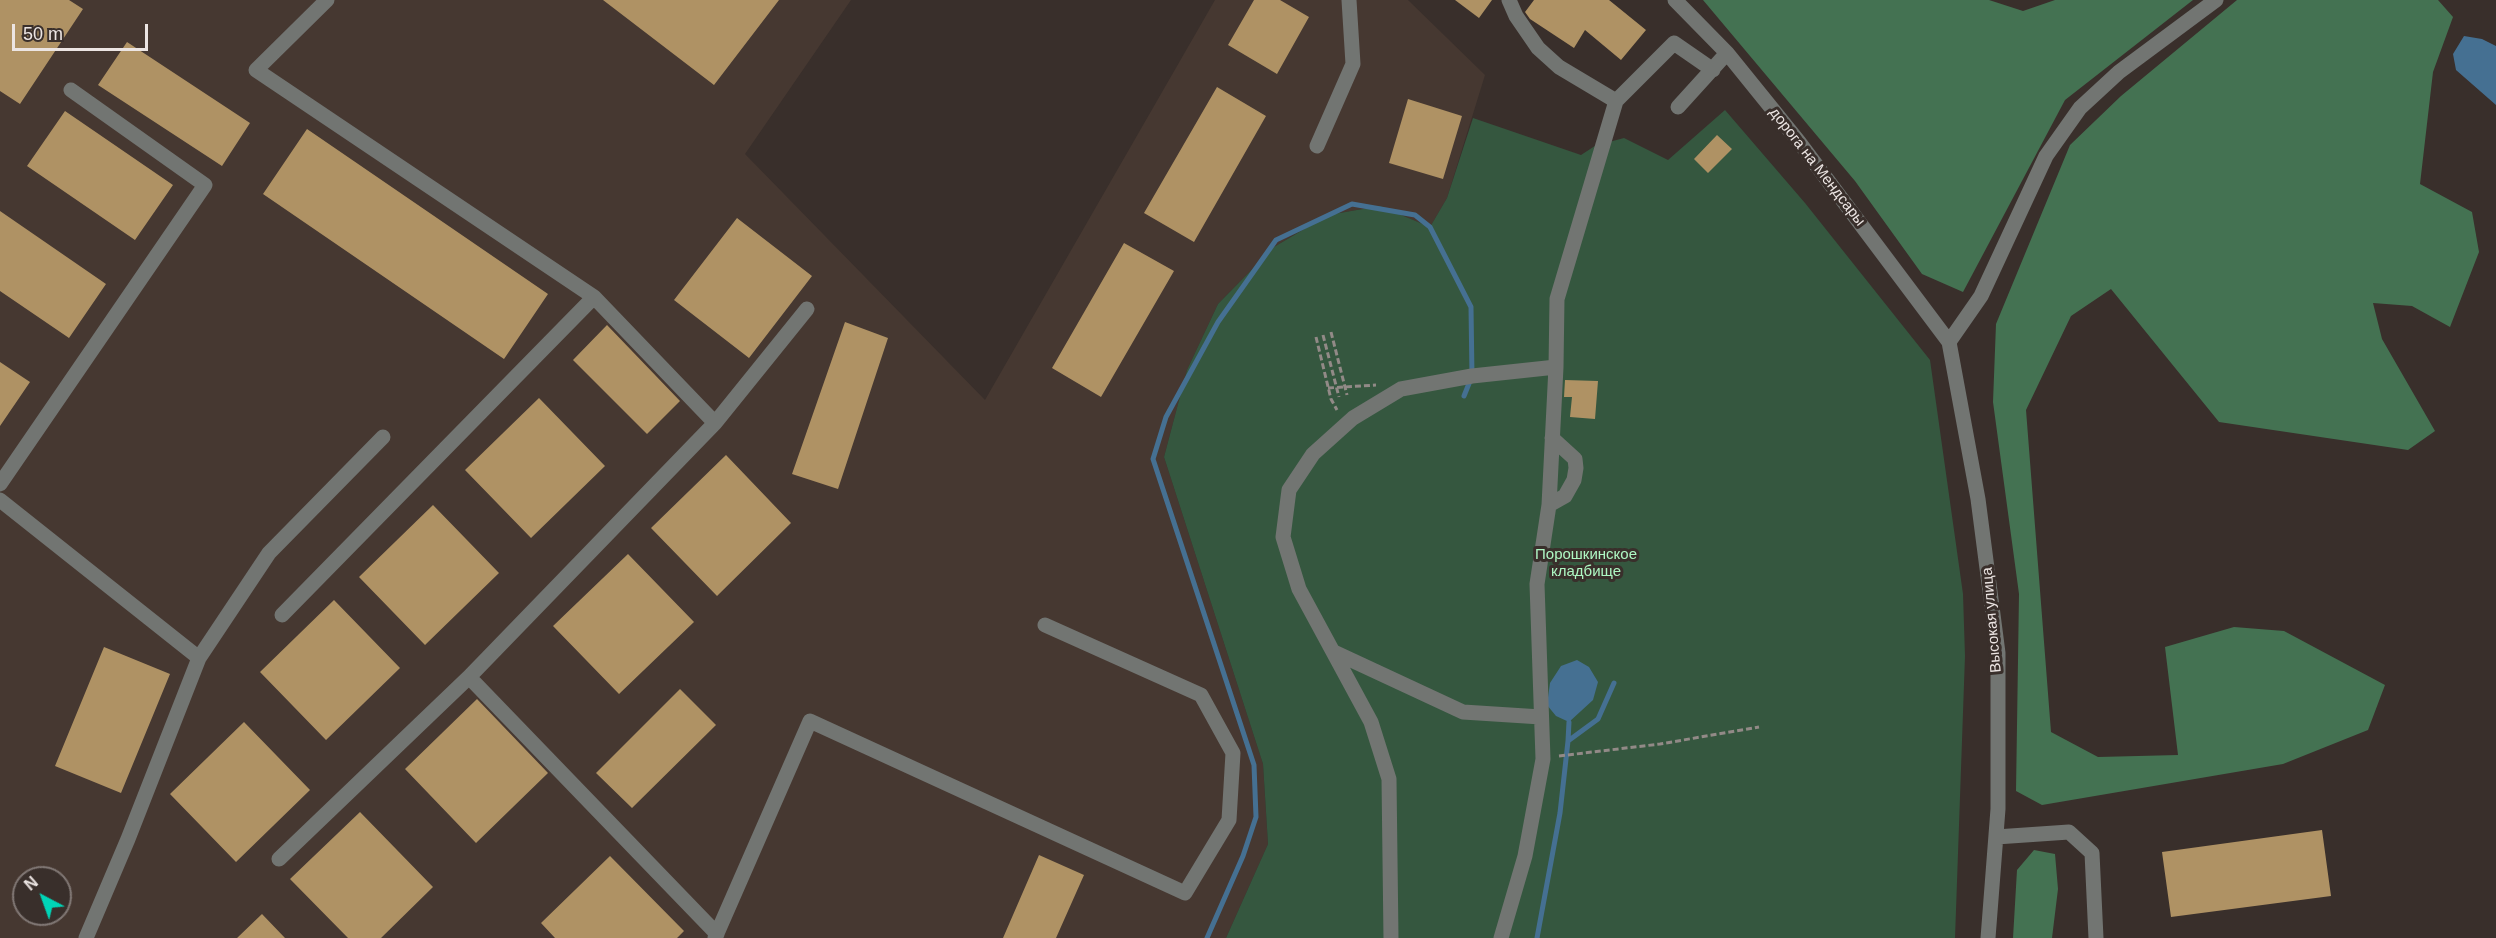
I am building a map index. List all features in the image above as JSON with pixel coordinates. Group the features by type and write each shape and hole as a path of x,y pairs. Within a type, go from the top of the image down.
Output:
{"street":[{"path":"327,0 256,70 594,297 715,423"},
{"path":"1317,146 1353,64 1349,0"},
{"path":"1509,0 1516,16 1538,48 1559,67 1616,100"},
{"name":"дорога на Мендсары","path":"1675,0 1728,53 1814,161 1949,342"},
{"path":"1949,342 1981,296 2046,156 2080,108 2119,72 2216,0"},
{"path":"1501,938 1525,856 1543,759 1537,584 1549,505 1557,299 1616,100 1674,43 1713,70"},
{"path":"1678,107 1728,53"},
{"path":"0,484 205,185 71,90"},
{"path":"282,615 594,297"},
{"path":"279,859 469,677 715,423 807,309"},
{"name":"Высокая улица","path":"1949,342 1978,499 1998,653 1998,809 1988,938"},
{"path":"1391,938 1389,779 1371,722 1299,589 1283,537 1289,490 1312,454 1353,418 1401,389 1472,376 1556,366"},
{"path":"86,938 128,839 199,658 269,553 383,437"},
{"path":"1549,505 1565,496 1574,480 1576,468 1575,459 1552,438"},
{"path":"0,500 199,658"},
{"path":"469,677 716,936 810,721 1185,893 1228,820 1233,753 1201,695 1045,625"},
{"path":"1334,652 1463,712 1541,717"},
{"path":"1996,837 2069,832 2092,853 2096,938"}],"path":[{"path":"1331,332 1347,395"},
{"path":"1323,334 1339,397"},
{"path":"1316,337 1331,399"},
{"path":"1328,388 1377,384 1401,389"},
{"path":"1543,759 1566,754 1660,744 1760,727"}],"shaded area":[{"path":"0,0 851,0 745,154 985,400 1215,0 1408,0 1485,75 1447,198 1430,227 1380,206 1327,215 1274,247 1218,304 1187,370 1164,457 1263,764 1268,844 1226,938 0,938"}],"green space":[{"path":"1703,0 1989,0 2023,11 2055,0 2193,0 2065,100 1963,292 1922,274 1855,181"},
{"path":"2237,0 2438,0 2453,17 2433,72 2420,184 2472,212 2479,252 2450,327 2412,306 2373,303 2382,339 2435,431 2408,450 2219,422 2111,289 2071,316 2026,410 2051,732 2098,757 2178,755 2165,647 2234,627 2284,631 2385,685 2368,730 2283,764 2042,805 2016,791 2019,594 1993,402 1996,324 2070,145 2121,96"},
{"name":"Порошкинское кладбище","path":"1725,110 1805,203 1930,360 1963,594 1965,656 1955,938 1226,938 1268,844 1263,764 1164,457 1187,370 1218,304 1274,247 1328,215 1380,206 1430,227 1447,198 1473,118 1581,155 1604,140 1609,142 1624,138 1668,160"},
{"path":"2034,850 2055,854 2058,889 2052,938 2013,938 2017,870"}],"water":[{"path":"2464,36 2482,39 2496,46 2496,105 2456,70 2453,54"},
{"path":"1577,660 1589,667 1598,682 1593,700 1569,722 1556,716 1547,705 1550,683 1561,666"}],"building":[{"path":"0,0 69,0 83,9 20,104 0,91"},
{"path":"603,0 779,0 714,85"},
{"path":"1254,0 1280,0 1309,17 1277,74 1228,45"},
{"path":"1455,0 1492,0 1479,18"},
{"path":"1534,0 1609,0 1646,30 1621,60 1585,30 1574,48 1530,19 1525,12"},
{"path":"127,42 250,123 222,166 98,85"},
{"path":"1217,87 1266,116 1194,242 1144,213"},
{"path":"1408,99 1462,116 1443,179 1389,163"},
{"path":"65,111 173,185 135,240 27,166"},
{"path":"307,129 548,294 504,359 263,194"},
{"path":"1717,135 1732,149 1708,173 1694,159"},
{"path":"0,211 106,284 69,338 0,291"},
{"path":"737,218 812,276 749,358 674,300"},
{"path":"1124,243 1174,271 1101,397 1052,368"},
{"path":"845,322 888,338 838,489 792,474"},
{"path":"607,325 680,401 647,434 573,360"},
{"path":"0,362 30,382 0,426"},
{"path":"1565,380 1598,381 1595,419 1570,417 1572,397 1564,397"},
{"path":"539,398 605,466 531,538 465,470"},
{"path":"726,455 791,523 717,596 651,528"},
{"path":"433,505 499,573 425,645 359,577"},
{"path":"628,554 694,622 619,694 553,626"},
{"path":"334,600 400,668 326,740 260,672"},
{"path":"104,647 170,674 121,793 55,766"},
{"path":"680,689 716,725 632,808 596,773"},
{"path":"477,699 548,773 476,843 405,769"},
{"path":"244,722 310,790 236,862 170,794"},
{"path":"360,812 433,887 381,938 348,938 290,879"},
{"path":"2322,830 2331,896 2171,917 2162,852"},
{"path":"1039,855 1084,875 1056,938 1003,938"},
{"path":"610,856 684,931 677,938 555,938 541,923"},
{"path":"262,914 285,938 237,938"}],"waterway":[{"path":"1207,938 1243,856 1256,817 1254,765 1153,459 1166,417 1218,322 1276,240 1352,204 1415,215 1430,227 1471,307 1472,376 1464,396"},
{"path":"1537,938 1560,813 1568,741 1598,719 1614,683"},
{"path":"1568,741 1569,722"}]}
